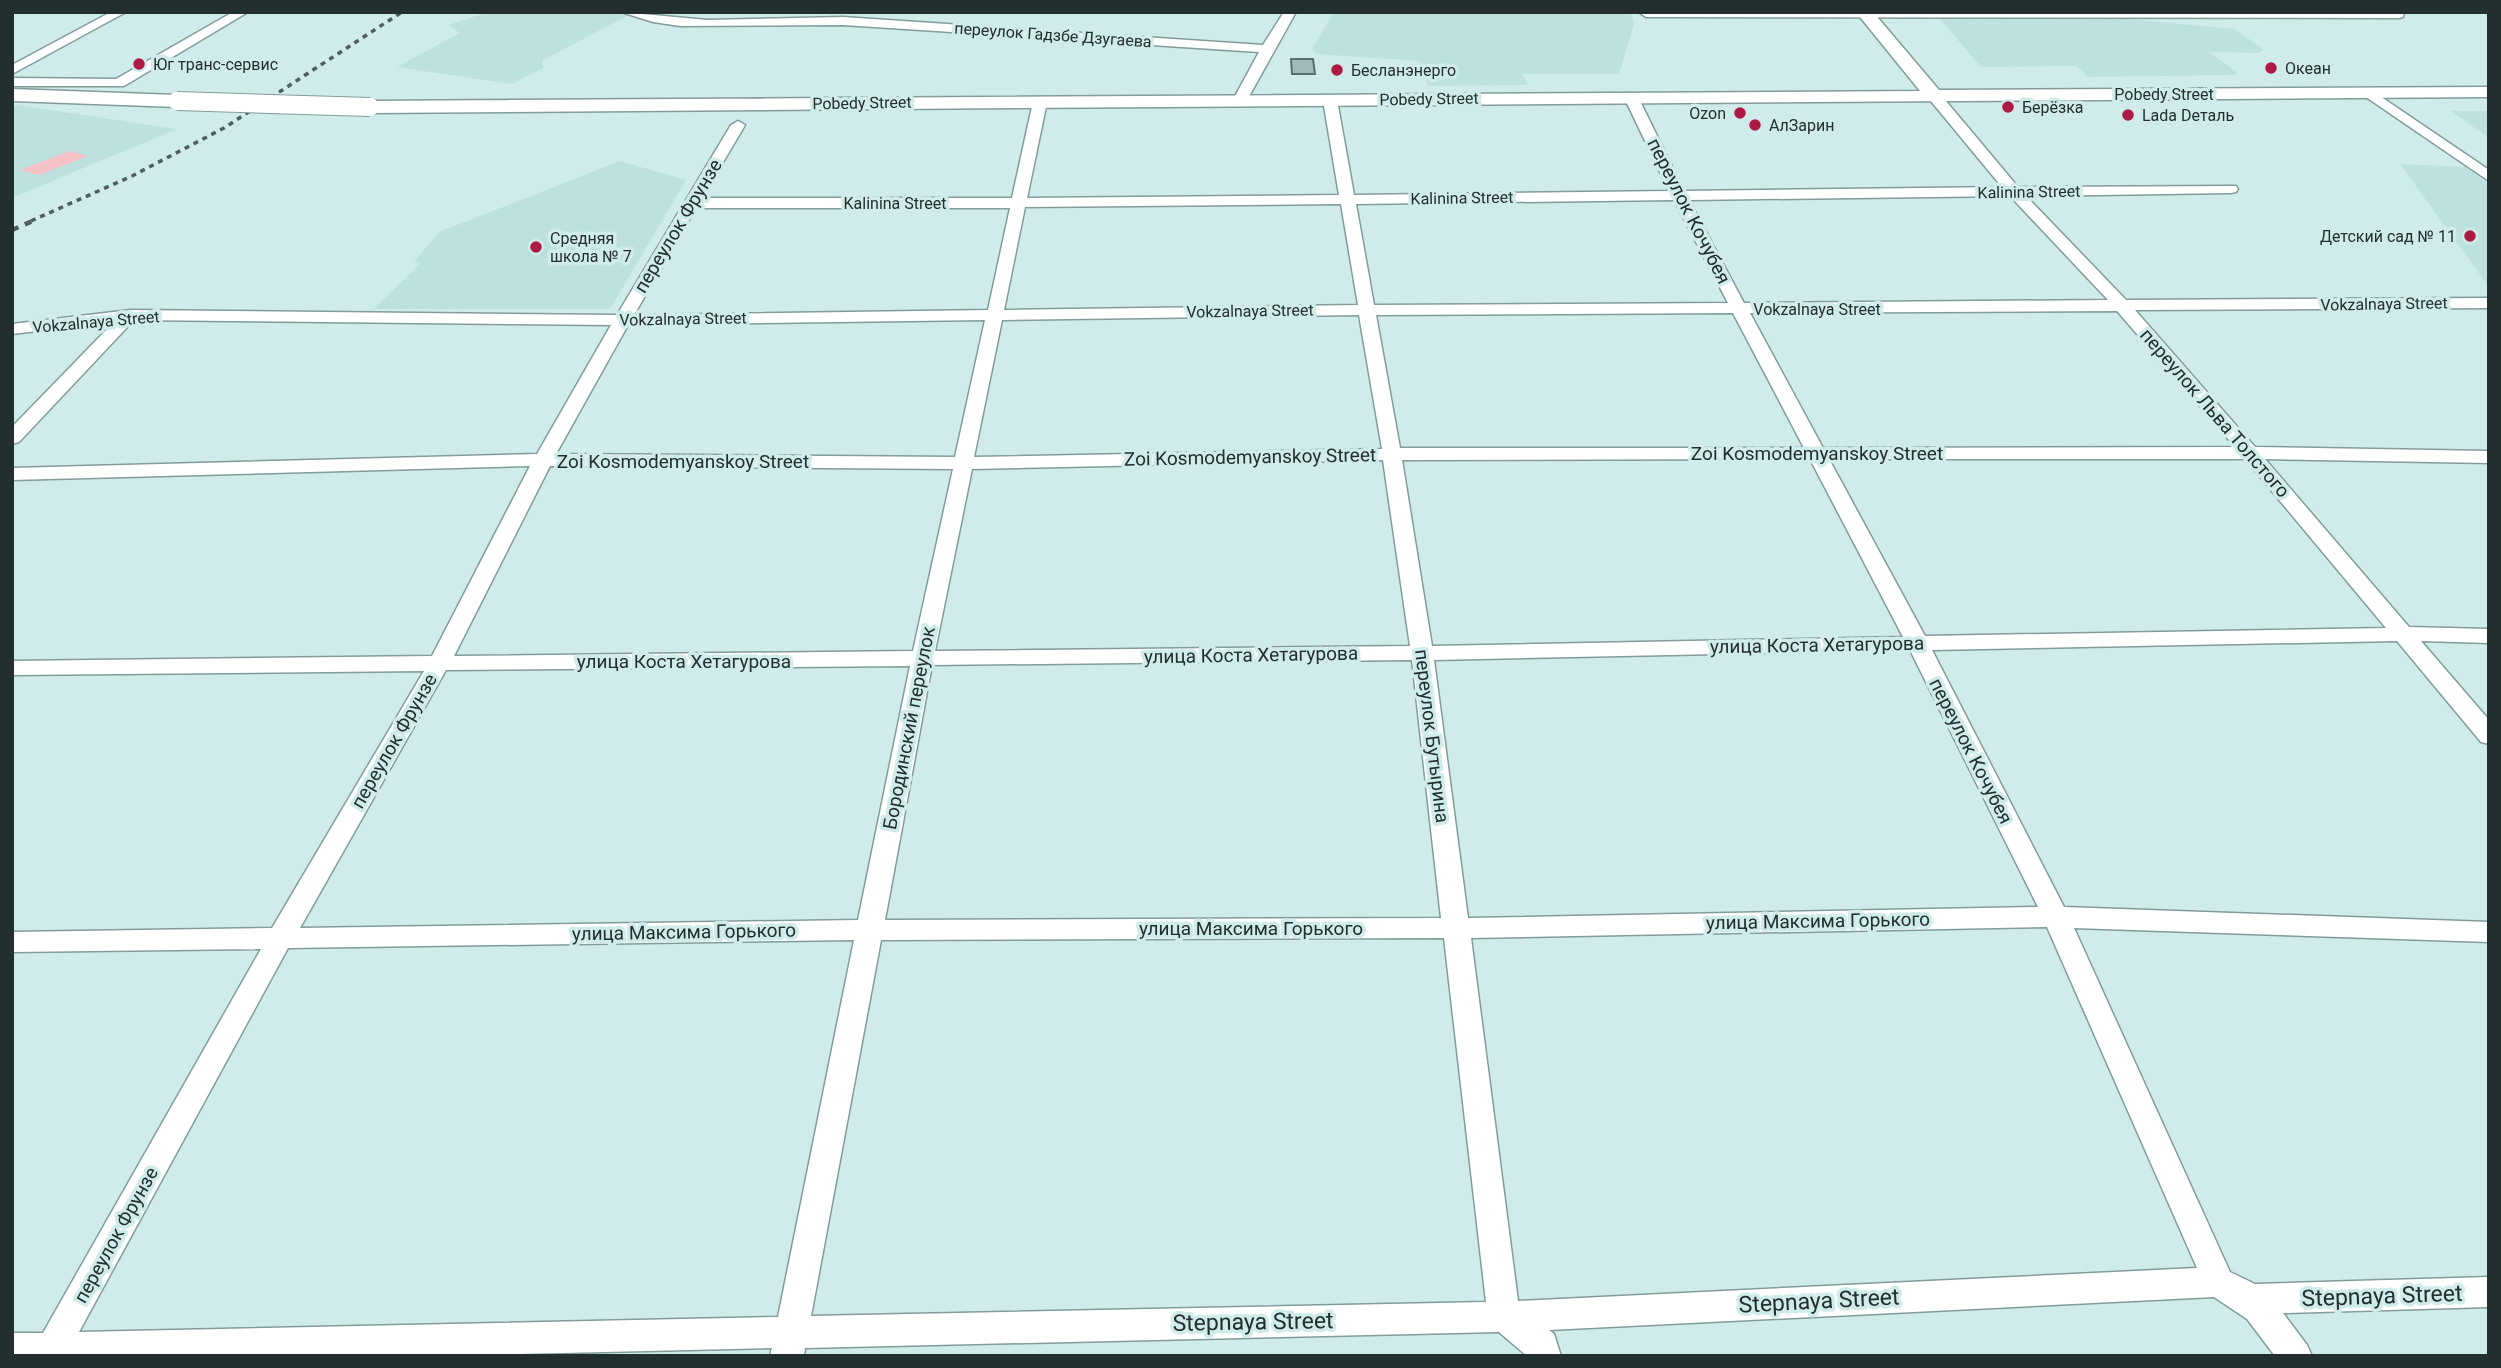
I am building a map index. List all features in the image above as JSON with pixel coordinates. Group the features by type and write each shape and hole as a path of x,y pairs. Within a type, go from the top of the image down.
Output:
{"main road":[{"path":"1866,14 1935,97"},
{"name":"Pobedy Street","path":"12,95 370,107 2489,92"}],"street":[{"path":"12,70 120,12"},
{"path":"12,82 119,83 242,12"},
{"name":"переулок Гадзбе Дзугаева","path":"627,12 651,20 736,24 845,17 1267,49"},
{"path":"1240,100 1290,12"},
{"path":"1646,13 2399,15"},
{"path":"2368,93 2489,177"},
{"name":"переулок Кочубея","path":"1631,97 1678,194 1917,642 2056,917 2218,1282"},
{"name":"переулок Льва Толстого","path":"1935,97 2015,193 2123,307 2250,453 2489,736"},
{"name":"переулок Бутырина","path":"1330,100 1392,454 1422,653 1504,1317"},
{"name":"Бородинский переулок","path":"790,1344 961,463 1040,102"},
{"name":"переулок Фрунзе","path":"50,1352 281,937 440,662 543,460 622,320 738,125"},
{"name":"Kalinina Street","path":"693,204 1347,200 2231,188"},
{"name":"Vokzalnaya Street","path":"12,329 130,315 622,320 1367,310 2489,303"},
{"path":"12,438 130,315"},
{"name":"Zoi Kosmodemyanskoy Street","path":"12,474 543,460 961,463 1392,454 2250,453 2489,457"},
{"name":"улица Коста Хетагурова","path":"12,668 440,662 922,660 2405,634 2489,636"},
{"name":"улица Максима Горького","path":"12,942 871,930 1456,928 2056,917 2489,932"},
{"path":"2218,1282 2259,1308 2295,1356"},
{"name":"Stepnaya Street","path":"12,1349 50,1352 790,1344 1504,1317 2218,1282 2252,1299 2489,1292"},
{"path":"1504,1317 1542,1345 1544,1356"}],"shaded area":[{"path":"489,12 615,12 627,16 543,60 543,68 512,84 397,67 460,33 448,25"},
{"path":"1334,12 1631,12 1634,24 1619,74 1522,74 1529,85 1428,86 1420,61 1316,54 1312,49"},
{"path":"2116,18 2235,29 2264,50 2258,53 2208,52 2237,72 2235,75 2088,77 2077,66 1981,67 1940,19"},
{"path":"17,105 177,129 12,198 12,108"},
{"path":"2451,111 2489,111 2489,138"},
{"path":"69,151 88,156 39,175 20,170"},
{"name":"Средняя школа № 7","path":"620,161 686,180 610,309 374,309 421,263 414,262 439,232"},
{"name":"Детский сад № 11","path":"2400,164 2466,167 2489,185 2489,287"}],"building":[{"path":"1291,59 1313,59 1315,74 1292,74"}],"railway":[{"path":"31,221 132,176 224,128 402,12"},
{"path":"12,230 35,220"}],"place":[{"name":"Юг транс-сервис","path":"139,64"},
{"name":"Океан","path":"2271,68"},
{"name":"Бесланэнерго","path":"1337,70"},
{"name":"Берёзка","path":"2008,107"},
{"name":"Ozon","path":"1740,113"},
{"name":"Lada Dеталь","path":"2128,115"},
{"name":"АлЗарин","path":"1755,125"},
{"name":"Детский сад № 11","path":"2470,236"},
{"name":"Средняя школа № 7","path":"536,247"}]}
